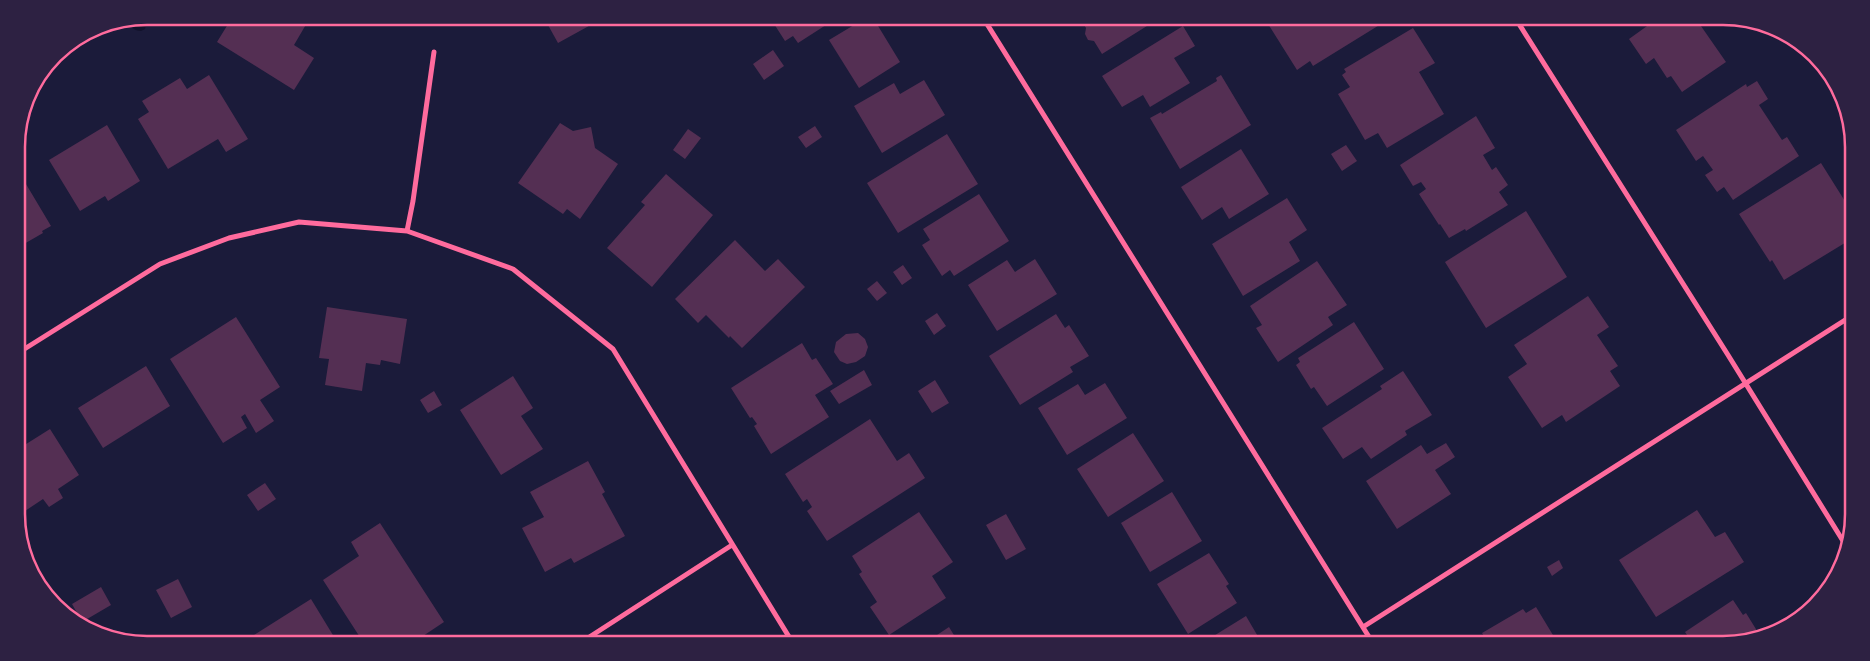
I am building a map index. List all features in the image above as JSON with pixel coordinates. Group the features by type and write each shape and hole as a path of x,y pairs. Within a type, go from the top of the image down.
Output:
{"street":[{"path":"988,25 1368,636"},
{"path":"1520,25 1842,540"},
{"path":"407,231 434,52"},
{"path":"25,350 160,264 229,238 299,222 407,231 513,269 613,349 788,636"},
{"path":"1362,627 1845,320"},
{"path":"591,636 732,545"}],"shaded area":[{"path":"146,25 145,29 141,31 131,26"}],"building":[{"path":"227,25 306,25 294,45 314,58 294,90 217,42"},
{"path":"548,25 591,25 558,43"},
{"path":"775,25 826,25 798,43 793,36 785,41"},
{"path":"854,25 877,25 900,62 859,88 829,40"},
{"path":"1084,25 1149,25 1102,54 1094,41 1088,40 1085,34"},
{"path":"1269,25 1379,25 1313,66 1310,61 1297,70"},
{"path":"1648,25 1700,25 1726,62 1682,92 1671,76 1667,78 1654,58 1646,64 1629,39"},
{"path":"1183,26 1195,46 1174,58 1190,83 1150,107 1143,95 1122,107 1102,76"},
{"path":"1413,28 1435,63 1419,72 1444,114 1387,148 1378,133 1365,140 1338,94 1350,87 1342,75 1346,72 1344,69"},
{"path":"773,50 784,66 764,80 753,64"},
{"path":"209,75 248,139 226,152 218,139 168,169 138,119 149,112 142,101 180,78 187,89"},
{"path":"1221,75 1251,125 1180,169 1150,118 1161,112 1162,114 1217,81 1216,78"},
{"path":"924,80 945,115 882,153 854,106 894,83 900,94"},
{"path":"1757,81 1768,99 1759,105 1782,140 1787,137 1799,156 1733,200 1724,187 1717,192 1705,175 1713,170 1703,156 1696,161 1676,130 1746,84 1747,87"},
{"path":"1476,116 1495,148 1483,155 1492,170 1496,167 1508,185 1499,192 1508,205 1466,231 1465,229 1449,238 1419,194 1426,189 1421,182 1413,186 1400,165"},
{"path":"560,123 573,131 591,127 595,148 618,164 580,219 567,209 563,214 518,183"},
{"path":"107,125 140,181 108,201 105,196 80,211 49,160"},
{"path":"815,126 822,137 806,148 798,137"},
{"path":"688,129 701,138 685,159 673,150"},
{"path":"947,134 978,184 898,233 867,183"},
{"path":"1346,145 1357,161 1342,171 1331,154"},
{"path":"1241,149 1269,194 1229,219 1222,207 1202,220 1181,187"},
{"path":"1821,163 1845,201 1845,243 1784,280 1739,214"},
{"path":"666,174 713,215 652,287 607,248 645,205 641,202"},
{"path":"25,182 51,226 42,231 43,233 25,243"},
{"path":"979,194 1009,241 954,276 950,270 942,276 922,245 930,240 923,229"},
{"path":"1287,198 1307,230 1289,242 1300,261 1243,296 1212,244"},
{"path":"1526,211 1567,277 1486,328 1445,262"},
{"path":"735,240 765,271 778,259 805,287 742,348 706,315 698,323 675,299"},
{"path":"1035,259 1057,294 997,331 968,285 1007,260 1015,272"},
{"path":"1317,261 1347,305 1328,317 1333,325 1278,362 1256,328 1262,325 1250,306"},
{"path":"903,265 912,278 902,285 893,272"},
{"path":"877,281 887,293 877,301 867,289"},
{"path":"1588,296 1609,327 1597,335 1618,366 1610,371 1620,386 1566,422 1562,415 1542,428 1508,377 1527,364 1514,345"},
{"path":"327,307 407,319 400,364 381,360 380,365 366,363 362,391 325,385 329,359 319,358"},
{"path":"937,313 946,326 934,335 925,321"},
{"path":"1056,314 1065,328 1069,325 1089,356 1070,367 1073,372 1020,405 989,356"},
{"path":"236,317 280,387 260,400 274,421 256,433 245,414 241,417 247,428 223,443 170,359"},
{"path":"1354,322 1384,369 1327,406 1314,387 1311,389 1296,365 1300,362 1298,358"},
{"path":"858,333 865,339 868,347 865,356 856,362 847,364 840,361 834,352 836,342 846,334"},
{"path":"802,343 812,360 816,358 833,384 815,395 829,417 771,454 754,426 757,424 752,417 750,418 731,388"},
{"path":"146,366 170,406 103,448 78,408"},
{"path":"864,370 872,385 839,404 830,391"},
{"path":"1403,371 1432,415 1405,431 1407,435 1371,459 1362,447 1343,459 1322,428 1382,389 1380,386"},
{"path":"513,376 533,408 521,416 543,449 501,475 460,410"},
{"path":"935,380 949,403 932,413 918,391"},
{"path":"1105,383 1127,418 1067,455 1038,408 1078,384 1085,395"},
{"path":"434,391 442,405 428,413 420,400"},
{"path":"870,419 897,461 909,453 925,478 827,541 807,511 812,507 807,499 803,502 785,474"},
{"path":"50,429 79,475 58,489 63,498 49,507 43,499 25,511 25,445"},
{"path":"1133,433 1164,481 1108,517 1077,469"},
{"path":"1446,443 1455,457 1435,470 1451,494 1397,529 1366,481 1421,445 1427,454"},
{"path":"588,461 605,492 602,494 625,536 574,563 571,558 545,572 522,528 544,517 530,492"},
{"path":"265,483 276,499 258,511 247,495"},
{"path":"1172,492 1202,541 1150,572 1121,523"},
{"path":"1697,510 1715,537 1725,532 1744,562 1656,617 1619,560"},
{"path":"919,512 953,562 932,576 946,598 889,635 870,607 877,602 859,574 862,572 852,556"},
{"path":"1006,514 1026,549 1006,560 986,525"},
{"path":"380,523 444,622 423,636 359,636 323,580 359,556 351,542"},
{"path":"1209,553 1229,584 1226,586 1237,603 1188,634 1157,584"},
{"path":"1559,560 1563,568 1552,576 1547,567"},
{"path":"178,579 192,607 171,618 156,590"},
{"path":"101,587 111,605 87,619 77,614 72,604"},
{"path":"311,599 334,636 252,636"},
{"path":"1733,600 1743,615 1746,613 1757,631 1731,636 1688,636 1685,632"},
{"path":"1536,607 1554,636 1484,636 1482,633 1523,609 1526,613"},
{"path":"1246,616 1258,636 1214,636"},
{"path":"949,627 954,636 936,636"}]}
